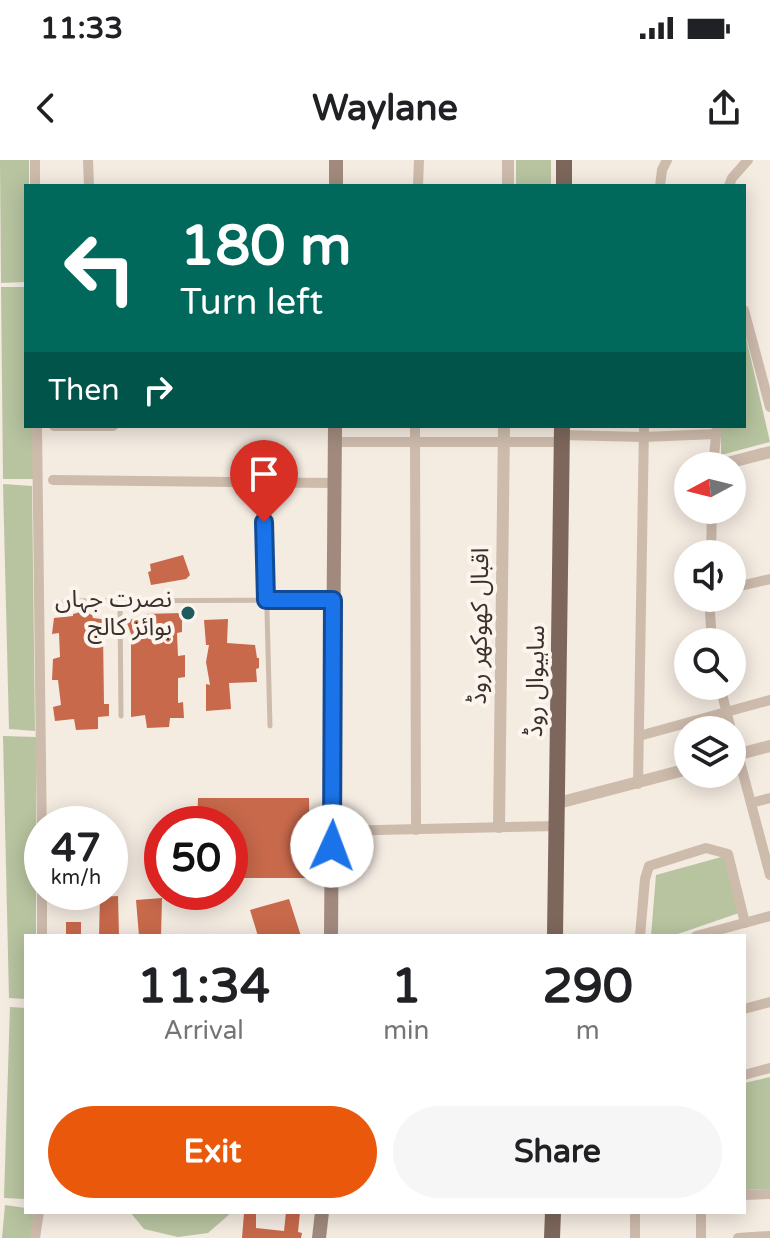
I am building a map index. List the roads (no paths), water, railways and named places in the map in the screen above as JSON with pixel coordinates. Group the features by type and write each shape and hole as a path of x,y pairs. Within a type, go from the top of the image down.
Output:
{"main road":[{"path":"336,160 336,184"},
{"path":"564,160 564,184"},
{"path":"331,934 335,428"},
{"name":"ساہیوال روڈ","path":"555,934 562,435"},
{"path":"319,1238 322,1214"},
{"path":"552,1238 553,1214"}],"street":[{"path":"35,160 35,184"},
{"path":"88,160 89,184"},
{"path":"418,184 419,160"},
{"path":"508,160 508,184"},
{"path":"564,184 576,160"},
{"path":"660,184 667,160"},
{"path":"730,184 748,160"},
{"path":"746,317 770,407"},
{"path":"37,428 42,806"},
{"path":"415,428 416,830"},
{"name":"اقبال کھوکھر روڈ","path":"499,827 504,428"},
{"path":"335,442 504,443 562,435 716,430 715,452"},
{"path":"638,784 644,432"},
{"path":"746,458 770,452"},
{"path":"53,480 334,483"},
{"path":"746,585 770,579"},
{"path":"723,700 727,716"},
{"path":"639,736 770,700"},
{"path":"746,753 770,746"},
{"path":"558,803 674,773"},
{"path":"746,788 769,871"},
{"path":"751,803 770,798"},
{"path":"333,831 557,826"},
{"path":"640,934 649,866 706,848 728,854 745,923"},
{"path":"42,910 42,934"},
{"path":"705,934 770,916"},
{"path":"746,1008 770,1002"},
{"path":"746,1074 770,1068"},
{"path":"746,1195 770,1194"},
{"path":"35,1238 39,1214"},
{"path":"635,1214 635,1238"},
{"path":"701,1214 701,1238"},
{"path":"738,1238 770,1236"}],"lane":[{"path":"264,496 270,726"},
{"path":"64,601 333,600"},
{"path":"120,601 121,716"}],"place":[{"name":"نصرت جہاں بوائز کالج","path":"188,613"}]}
